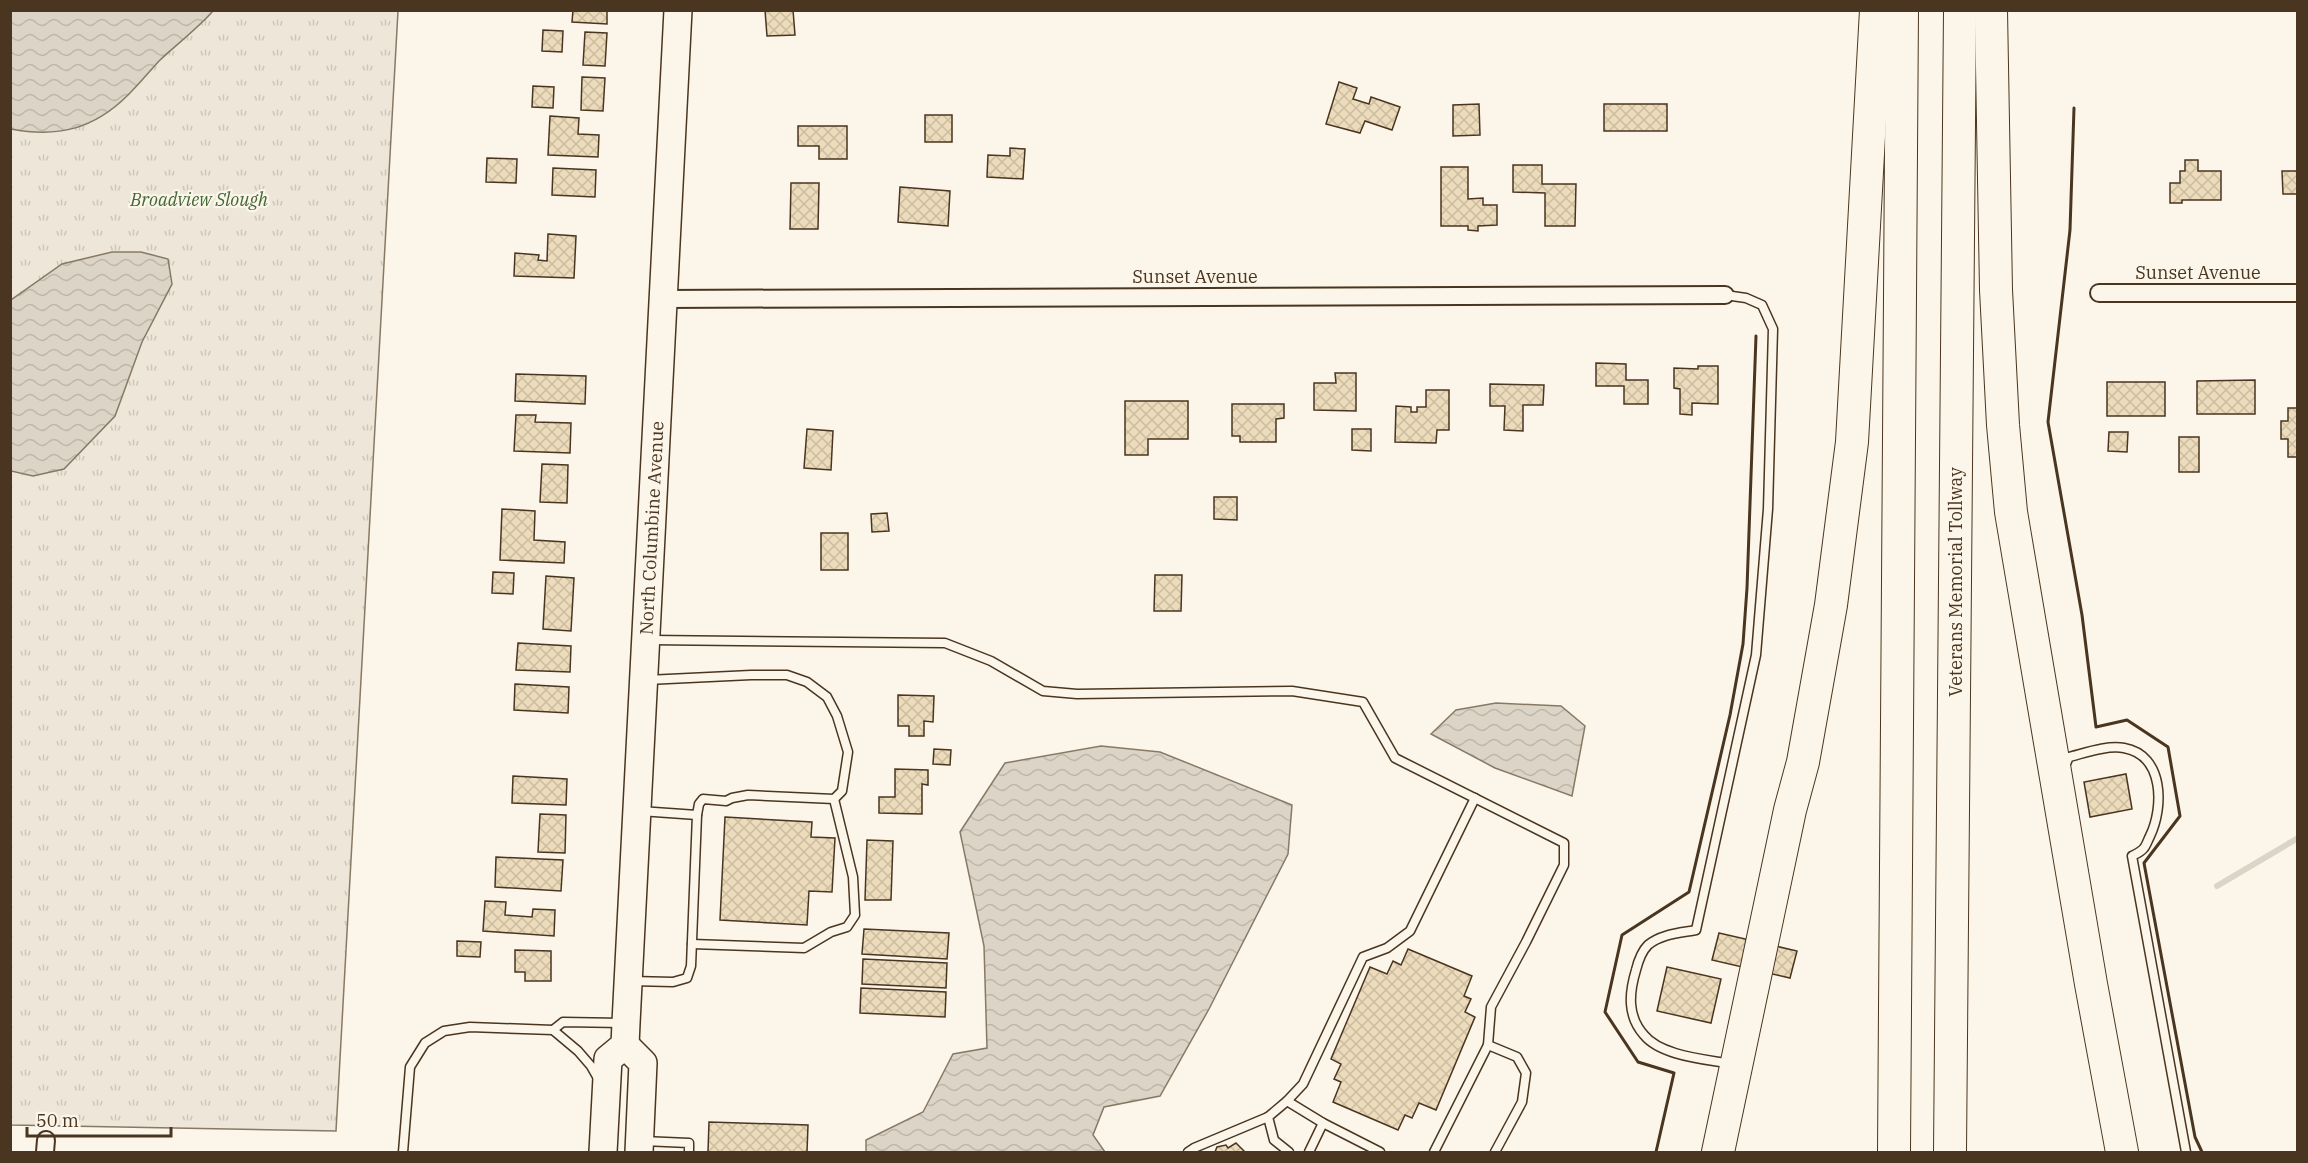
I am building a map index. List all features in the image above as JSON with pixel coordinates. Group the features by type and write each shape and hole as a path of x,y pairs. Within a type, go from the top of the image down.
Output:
{"highway":[{"path":"1718,1152 1735,1065 1803,762 1831,604 1852,442 1876,10"},
{"path":"1893,1152 1902,10"},
{"name":"Veterans Memorial Tollway","path":"1950,1152 1960,10"},
{"path":"1991,10 1996,290 2010,512 2122,1152"}],"main road":[{"name":"North Columbine Avenue","path":"626,1034 678,10"},
{"path":"603,1152 608,1059 626,1034 643,1063 639,1147"}],"street":[{"name":"Sunset Avenue","path":"2099,293 2298,293"},
{"name":"Sunset Avenue","path":"664,299 1725,295"}],"lane":[{"path":"1725,295 1746,298 1762,305 1773,329 1768,509 1756,655 1696,930 1663,936 1647,946 1639,961 1631,987 1630,1005 1644,1037 1677,1054 1735,1065"},
{"path":"646,640 945,642 991,661 1042,691 1077,694 1292,691 1363,702 1395,758 1564,843 1564,865 1491,1007 1488,1045 1434,1152"},
{"path":"629,981 672,982 687,978 691,966 697,815 699,804 703,799 726,801 748,795 834,799 842,791 848,752 837,716 827,697 807,682 787,675 644,680"},
{"path":"2057,783 2069,757 2122,747 2135,751 2147,760 2154,772 2159,790 2155,827 2145,848 2132,856 2186,1152"},
{"path":"1188,1152 1268,1117 1303,1084 1363,957 1387,948 1410,931 1475,798"},
{"path":"692,944 804,948 831,932 847,927 855,915 853,877 834,799"},
{"path":"638,811 697,815"},
{"path":"553,1030 563,1022 626,1034"},
{"path":"403,1152 410,1066 426,1043 444,1031 470,1027 553,1030 578,1051 591,1066 606,1093"},
{"path":"1488,1045 1517,1057 1526,1073 1522,1102 1495,1152"},
{"path":"1287,1101 1323,1123 1380,1152"},
{"path":"1268,1117 1274,1140 1289,1152"},
{"path":"1309,1152 1323,1123"},
{"path":"639,1147 689,1143 688,1152"}],"green space":[{"name":"Broadview Slough","path":"11,11 398,11 336,1131 11,1125"}],"water":[{"path":"10,11 213,11 159,61 132,91 102,116 74,128 28,132 11,129"},
{"path":"112,252 141,252 168,259 172,284 142,342 115,416 64,469 33,476 11,471 11,300 62,264"},
{"path":"1496,703 1561,706 1585,726 1572,796 1495,768 1431,734 1456,710"},
{"path":"1101,746 1160,752 1292,805 1288,854 1209,1009 1160,1096 1104,1107 1093,1135 1105,1152 866,1152 866,1140 923,1112 953,1054 987,1048 984,946 960,832 1005,763"}],"building":[{"path":"573,10 607,10 607,24 572,22"},
{"path":"765,10 793,10 795,35 767,36"},
{"path":"543,30 563,31 562,52 542,51"},
{"path":"585,32 607,33 605,66 583,65"},
{"path":"582,77 605,78 603,111 581,110"},
{"path":"1339,82 1357,88 1353,99 1369,104 1371,97 1400,107 1392,130 1365,121 1360,133 1326,124"},
{"path":"533,86 554,87 553,108 532,107"},
{"path":"1479,104 1480,135 1453,136 1453,105"},
{"path":"1604,104 1667,104 1667,131 1604,131"},
{"path":"925,115 952,115 952,142 925,142"},
{"path":"550,116 579,118 578,134 599,135 598,157 548,155"},
{"path":"798,126 847,126 847,159 819,159 819,146 798,146"},
{"path":"1010,148 1025,149 1023,179 987,177 988,155 1010,156"},
{"path":"487,158 517,159 516,183 486,182"},
{"path":"2185,160 2198,160 2198,171 2221,171 2221,200 2182,200 2182,203 2170,203 2170,183 2180,183 2180,171 2185,171"},
{"path":"1513,165 1542,165 1542,184 1576,184 1575,226 1545,226 1545,193 1513,192"},
{"path":"1441,167 1468,167 1468,199 1483,198 1483,205 1497,205 1497,225 1478,226 1478,231 1468,230 1468,226 1441,226"},
{"path":"553,168 596,170 595,197 552,195"},
{"path":"2282,171 2298,171 2298,194 2283,194"},
{"path":"791,183 819,183 818,229 790,229"},
{"path":"900,187 950,191 948,226 898,222"},
{"path":"548,234 576,236 574,278 514,276 515,253 539,255 538,260 547,261"},
{"path":"1596,363 1626,364 1626,380 1648,380 1648,404 1624,404 1624,386 1596,386"},
{"path":"1698,366 1718,366 1718,404 1692,403 1692,415 1680,414 1680,389 1674,388 1674,368 1698,369"},
{"path":"1335,373 1356,373 1356,411 1314,410 1314,383 1336,383"},
{"path":"516,374 586,376 585,404 515,401"},
{"path":"2255,380 2255,414 2197,414 2197,381"},
{"path":"2107,382 2165,382 2165,416 2107,416"},
{"path":"1490,384 1544,385 1543,405 1523,405 1523,431 1504,430 1505,406 1490,406"},
{"path":"1426,390 1449,390 1449,430 1437,430 1436,443 1395,442 1396,406 1411,407 1411,412 1417,412 1417,407 1426,407"},
{"path":"1125,401 1188,401 1188,439 1148,439 1148,455 1125,455"},
{"path":"1232,404 1284,404 1284,418 1276,419 1276,442 1240,442 1240,436 1232,436"},
{"path":"2288,408 2298,408 2298,457 2288,457 2288,439 2281,439 2281,421 2288,421"},
{"path":"516,415 536,415 535,422 571,423 570,453 514,451"},
{"path":"807,429 833,431 831,470 804,468"},
{"path":"1352,429 1371,429 1371,451 1352,450"},
{"path":"2109,432 2128,432 2127,452 2108,451"},
{"path":"2179,437 2199,437 2199,472 2179,472"},
{"path":"542,464 568,465 567,503 540,502"},
{"path":"1214,497 1237,497 1237,520 1214,519"},
{"path":"502,509 535,511 534,540 565,542 564,563 500,560"},
{"path":"887,513 889,531 872,532 871,514"},
{"path":"821,533 848,533 848,570 821,570"},
{"path":"493,572 514,573 513,594 492,593"},
{"path":"1155,575 1182,575 1181,611 1154,611"},
{"path":"546,576 574,578 571,631 543,629"},
{"path":"518,643 571,646 570,672 516,670"},
{"path":"515,684 569,687 568,713 514,710"},
{"path":"898,695 934,696 933,722 924,721 924,736 909,736 909,726 898,726"},
{"path":"934,749 951,750 950,765 933,764"},
{"path":"895,769 928,770 928,785 922,784 922,814 879,813 879,797 895,797"},
{"path":"2126,774 2132,809 2090,817 2084,782"},
{"path":"513,776 567,779 566,805 512,803"},
{"path":"540,814 566,815 565,853 538,852"},
{"path":"725,817 812,822 811,837 835,838 832,892 809,891 807,925 720,920"},
{"path":"867,840 893,841 891,900 865,900"},
{"path":"496,857 563,860 561,891 495,887"},
{"path":"485,901 506,902 505,915 532,917 533,909 555,910 554,936 483,931"},
{"path":"864,929 949,933 947,959 862,954"},
{"path":"1719,933 1797,951 1790,978 1712,960"},
{"path":"457,941 481,942 480,957 457,956"},
{"path":"1408,949 1472,976 1464,996 1471,999 1465,1012 1475,1017 1436,1110 1419,1103 1412,1118 1405,1115 1398,1130 1333,1102 1341,1082 1334,1079 1341,1064 1331,1059 1370,967 1387,974 1393,961 1401,965"},
{"path":"515,950 551,951 551,981 525,981 525,972 515,972"},
{"path":"863,959 947,963 946,988 862,984"},
{"path":"1667,967 1721,979 1711,1023 1657,1011"},
{"path":"861,988 946,992 945,1017 860,1013"},
{"path":"709,1122 808,1125 807,1152 708,1152"},
{"path":"1236,1143 1245,1152 1215,1152 1217,1147 1226,1145 1228,1148"}],"waterway":[{"path":"2217,886 2298,838"}],"wall":[{"path":"2074,108 2070,230 2048,422 2082,615 2096,727 2127,720 2168,747 2180,816 2144,863 2195,1137 2202,1152"},
{"path":"1656,1152 1674,1073 1638,1062 1605,1012 1622,935 1689,892 1730,715 1743,644 1747,588 1756,336"}]}
